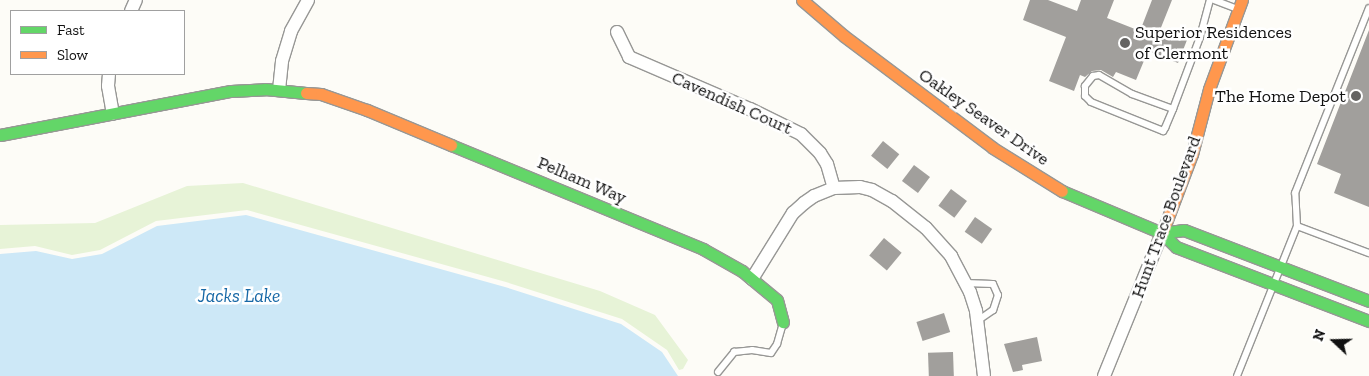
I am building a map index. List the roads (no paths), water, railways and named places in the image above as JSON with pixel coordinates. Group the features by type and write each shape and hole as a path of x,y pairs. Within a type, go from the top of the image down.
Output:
{"street":[{"path":"279,90 282,61 291,31 308,0"},
{"name":"Oakley Seaver Drive","path":"802,0 844,36 930,101 993,148 1038,178 1073,196 1162,233 1176,248 1369,321"},
{"name":"Hunt Trace Boulevard","path":"1104,376 1192,154 1208,89 1240,5"},
{"name":"Cavendish Court","path":"617,32 629,57 750,109 800,134 820,153 827,164 834,188"},
{"path":"109,75 108,86 113,114"},
{"name":"Pelham Way","path":"0,135 231,92 279,90 321,94 343,101 703,249 752,278 778,300 783,322"},
{"path":"752,278 793,213 814,196 834,188 860,187 872,190 892,202 926,228 951,256 966,283 977,321 984,376"},
{"name":"Oakley Seaver Drive","path":"1162,233 1184,230 1369,301"}],"lane":[{"path":"1173,109 1132,94 1099,75 1093,76 1085,86 1085,96 1091,102 1160,131 1165,128 1173,109 1212,0 1240,5"},
{"path":"1237,376 1297,226 1296,193 1369,8"},
{"path":"1297,226 1369,253"},
{"path":"966,283 993,284 998,295 993,310 977,321"},
{"path":"718,372 734,352 752,350 771,353 777,344 783,322"}],"water":[{"name":"Jacks Lake","path":"246,215 505,287 621,324 662,352 678,376 0,376 0,254 36,251 72,259 102,254 157,226"}],"place":[{"name":"Superior Residences of Clermont","path":"1125,43"},
{"name":"The Home Depot","path":"1356,96"}]}
